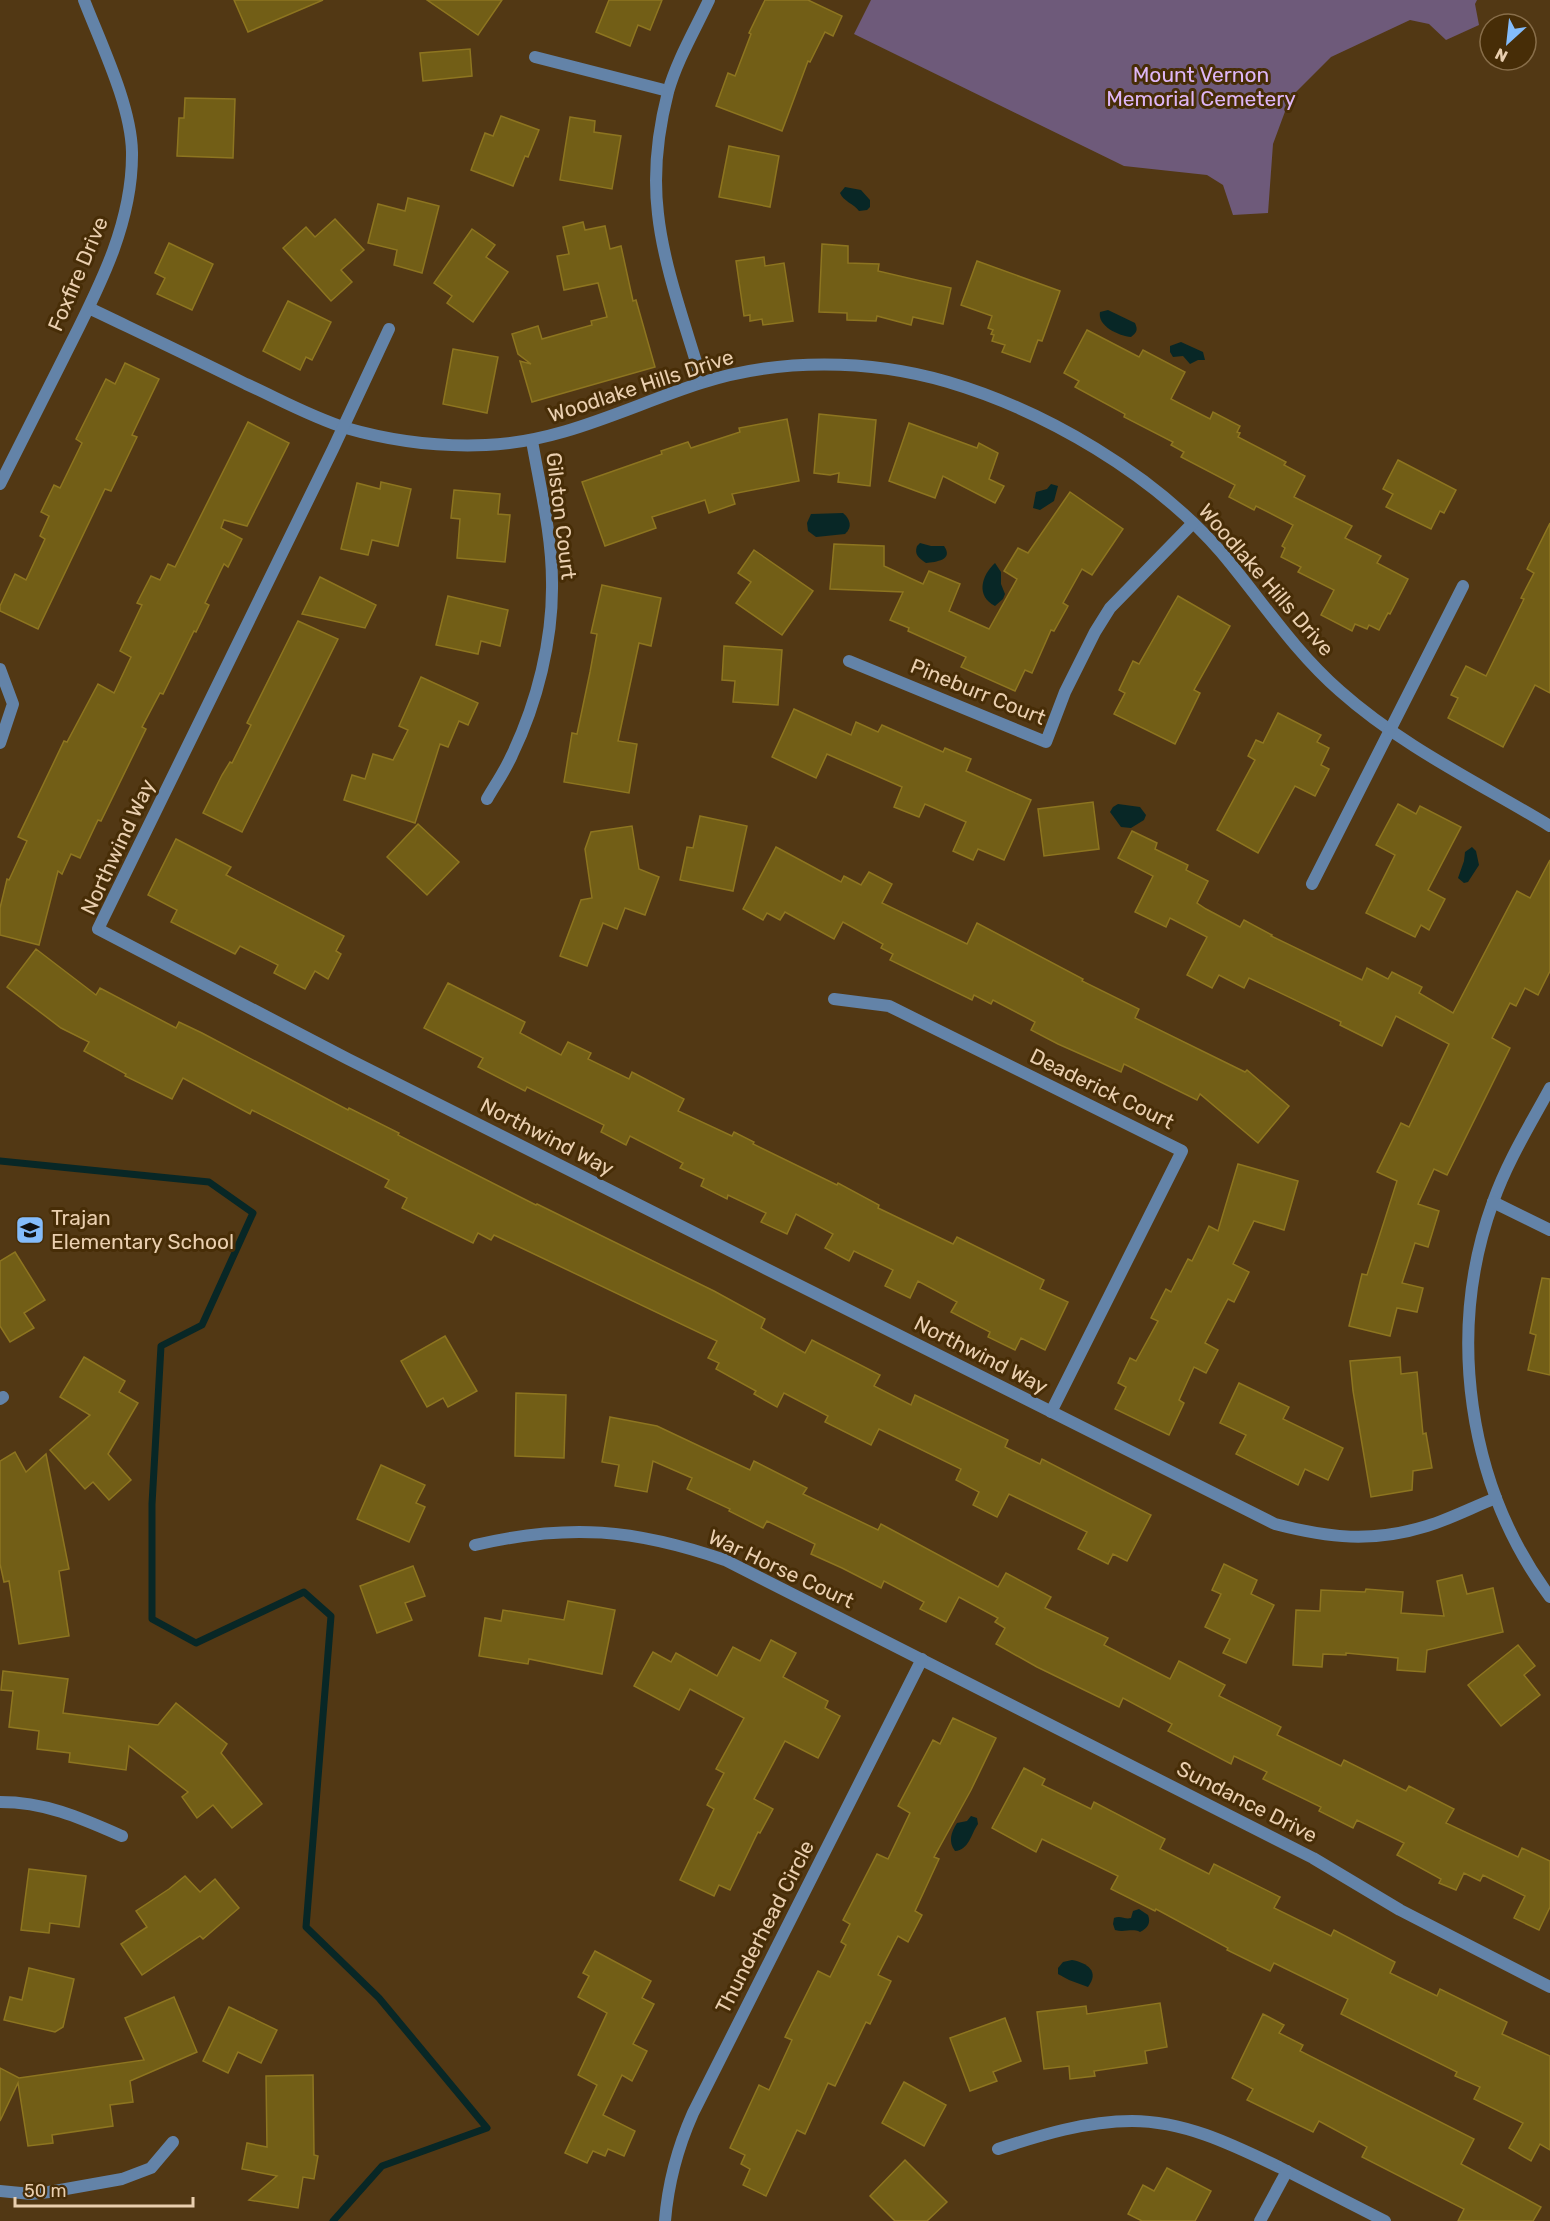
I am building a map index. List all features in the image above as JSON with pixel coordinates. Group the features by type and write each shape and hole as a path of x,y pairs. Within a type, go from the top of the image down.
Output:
{"street":[{"name":"Foxfire Drive","path":"0,484 89,308 109,263 121,228 129,191 132,150 125,112 84,0"},
{"path":"702,382 666,257 658,215 657,162 659,134 668,91 677,66 709,0"},
{"path":"535,57 668,91"},
{"name":"Woodlake Hills Drive","path":"89,308 295,407 344,427 405,441 439,445 487,445 532,441 600,421 702,382 756,370 811,366 851,366 891,370 945,381 997,399 1041,419 1110,457 1152,487 1193,523 1220,552 1296,648 1339,690 1389,730 1419,750 1550,826"},
{"path":"344,427 389,329"},
{"name":"Northwind Way","path":"344,427 98,929 348,1059 1275,1524 1314,1534 1351,1538 1388,1535 1427,1526 1496,1498"},
{"name":"Gilston Court","path":"487,800 512,756 529,713 550,626 552,582 550,544 532,441"},
{"name":"Pineburr Court","path":"849,661 1046,742 1065,692 1095,632 1110,608 1193,523"},
{"path":"1312,884 1462,585"},
{"path":"0,669 12,704 0,743"},
{"name":"Deaderick Court","path":"834,999 889,1006 1182,1151 1051,1412"},
{"path":"1550,1088 1510,1162 1493,1202 1478,1253 1470,1304 1468,1364 1481,1452 1496,1498 1512,1535 1550,1597"},
{"path":"1493,1202 1550,1230"},
{"name":"War Horse Court","path":"476,1545 539,1533 585,1531 637,1535 681,1545 725,1560 922,1659"},
{"name":"Sundance Drive","path":"922,1659 1313,1858 1400,1910 1550,1987"},
{"name":"Thunderhead Circle","path":"665,2221 674,2163 693,2113 922,1659"},
{"path":"0,1802 46,1806 80,1817 122,1836"},
{"path":"998,2149 1043,2134 1093,2124 1132,2121 1172,2125 1227,2142 1385,2221"},
{"path":"0,2191 22,2194 49,2192 122,2179 151,2168 173,2142"},
{"path":"1260,2221 1287,2171"}],"green space":[{"name":"Mount Vernon Memorial Cemetery","path":"871,0 1477,0 1475,4 1478,20 1478,25 1446,40 1429,24 1410,20 1331,57 1290,98 1273,144 1268,213 1233,215 1223,185 1207,175 1124,166 854,34"}],"water":[{"path":"845,187 861,190 870,200 870,207 859,211 841,196 840,193"},
{"path":"1108,310 1135,323 1137,329 1135,334 1131,337 1126,336 1105,326 1100,312"},
{"path":"1181,342 1203,352 1205,360 1198,360 1190,364 1183,356 1173,357 1170,346"},
{"path":"1051,484 1058,486 1054,501 1040,510 1033,508 1036,492 1047,489"},
{"path":"843,513 850,523 845,534 816,537 808,531 807,523 811,514"},
{"path":"920,543 944,546 947,554 942,559 926,563 917,554 916,549"},
{"path":"995,563 1001,572 1001,584 1005,594 995,606 985,597 983,586 986,574"},
{"path":"1118,804 1140,807 1146,815 1144,820 1131,828 1121,827 1110,812"},
{"path":"1472,847 1476,851 1479,865 1468,882 1464,883 1458,878 1465,852"},
{"path":"971,1816 977,1818 978,1824 967,1845 955,1851 951,1841 953,1830 957,1823 967,1821"},
{"path":"1139,1909 1149,1918 1145,1929 1140,1932 1115,1930 1114,1918 1131,1918 1133,1911"},
{"path":"1072,1960 1083,1963 1092,1972 1093,1976 1088,1987 1058,1974 1058,1968 1063,1962"}],"building":[{"path":"234,0 323,0 248,32"},
{"path":"427,0 502,0 478,35"},
{"path":"609,0 662,0 650,30 638,25 630,46 596,32"},
{"path":"765,0 808,0 842,16 833,36 825,32 810,62 808,61 782,131 716,106 728,73 735,76 751,34 749,33"},
{"path":"470,49 472,76 423,81 420,53"},
{"path":"185,98 235,99 233,158 177,156 179,118 184,118"},
{"path":"501,116 539,130 513,186 471,170 485,133 493,136"},
{"path":"570,117 595,121 594,132 621,136 612,189 560,180"},
{"path":"729,146 779,156 770,207 719,197"},
{"path":"408,198 439,206 422,273 394,265 397,250 368,243 378,204 405,211"},
{"path":"335,219 364,250 341,270 352,282 331,301 283,248 306,227 315,237"},
{"path":"583,222 585,230 605,226 610,249 621,246 633,301 636,300 655,367 532,402 520,361 531,364 518,354 512,334 538,326 542,339 592,325 591,321 607,317 598,283 564,290 557,256 569,254 563,227"},
{"path":"472,229 495,245 486,257 508,272 473,322 447,303 452,296 434,283"},
{"path":"169,243 213,264 192,310 157,294 165,278 155,273"},
{"path":"822,244 848,246 848,263 879,264 878,271 951,288 943,324 913,317 911,325 877,316 876,321 847,320 847,313 819,312"},
{"path":"764,257 765,266 784,263 793,321 763,325 762,319 750,321 750,315 744,316 736,261"},
{"path":"977,261 1060,291 1042,341 1038,340 1030,362 1002,352 1005,345 992,341 993,330 988,328 992,316 961,305"},
{"path":"288,301 331,322 312,360 306,357 300,370 263,351"},
{"path":"1087,330 1139,357 1143,350 1185,372 1171,399 1210,419 1213,412 1240,426 1237,432 1240,433 1238,437 1286,462 1284,465 1305,476 1294,497 1352,526 1345,538 1381,556 1377,563 1408,579 1379,630 1369,625 1367,629 1355,624 1352,631 1321,615 1334,590 1298,572 1301,567 1281,557 1285,548 1282,546 1293,525 1256,506 1254,510 1229,497 1235,485 1181,457 1184,452 1171,445 1173,442 1124,417 1125,414 1075,387 1079,381 1064,373"},
{"path":"453,349 498,357 487,413 443,404"},
{"path":"125,363 159,379 132,435 137,437 111,491 105,489 38,629 0,611 0,606 15,574 26,580 45,539 40,536 49,516 41,512 54,485 60,488 82,443 76,439 106,379 115,384"},
{"path":"819,414 876,420 870,486 838,482 839,473 830,475 814,473"},
{"path":"787,419 799,481 732,494 735,504 709,513 705,500 652,517 656,528 605,546 582,482 662,454 661,451 688,442 691,448 740,432 739,428"},
{"path":"248,422 289,443 247,526 224,520 221,528 242,539 228,567 224,564 205,603 209,605 196,632 194,631 163,694 160,693 142,727 146,729 101,821 98,820 80,858 71,854 62,874 58,871 39,945 0,935 0,908 7,879 9,880 27,841 18,837 64,741 67,742 98,684 114,693 131,657 120,651 142,605 137,603 151,576 160,580 168,564 175,567"},
{"path":"909,423 977,448 979,443 998,453 989,479 1004,486 995,503 943,476 935,498 889,481"},
{"path":"1398,460 1456,490 1444,513 1440,511 1431,529 1386,507 1393,494 1383,489"},
{"path":"381,482 411,489 398,546 372,540 368,555 341,549 357,483 380,489"},
{"path":"454,490 500,494 498,514 510,515 505,562 457,558 460,519 451,518"},
{"path":"1070,492 1123,529 1092,575 1082,569 1063,603 1068,606 1054,631 1051,630 1032,673 1025,670 1015,691 961,667 966,657 908,631 909,628 890,620 903,592 830,589 834,544 884,546 884,566 923,584 929,571 960,584 949,611 989,629 1017,579 1004,571 1018,548 1028,553"},
{"path":"1550,523 1550,693 1535,685 1503,747 1448,718 1458,698 1451,695 1466,666 1486,676 1524,599 1521,598 1534,573 1527,569"},
{"path":"754,550 813,591 782,635 736,603 751,582 738,573"},
{"path":"320,577 376,605 365,628 302,614"},
{"path":"602,585 661,598 651,646 639,643 618,741 637,744 629,793 564,782 572,733 577,734 590,672 597,634 591,633"},
{"path":"448,596 508,610 500,646 481,641 478,654 436,645"},
{"path":"1178,596 1230,626 1194,690 1200,693 1175,744 1114,714 1125,693 1119,690 1133,661 1139,664"},
{"path":"298,621 338,639 242,832 203,813 251,725 247,723"},
{"path":"724,646 782,650 778,705 733,702 735,681 722,680"},
{"path":"421,677 478,703 468,725 459,721 448,747 440,744 415,823 344,800 352,775 365,779 373,754 393,760 408,730 399,726"},
{"path":"794,709 851,735 856,722 878,732 882,725 943,752 945,748 971,759 966,771 1031,800 1004,860 978,849 973,860 953,851 966,822 925,804 919,817 894,807 902,787 827,754 816,778 772,757"},
{"path":"1278,713 1321,735 1317,742 1329,748 1321,765 1329,769 1315,796 1295,786 1258,853 1217,830 1255,760 1248,756 1256,740 1263,743"},
{"path":"1093,802 1099,849 1044,856 1038,809"},
{"path":"1398,804 1416,814 1420,806 1461,827 1428,890 1445,899 1429,930 1421,925 1415,937 1366,913 1395,855 1376,845"},
{"path":"700,816 747,826 733,891 680,880 687,847 693,848"},
{"path":"418,824 459,862 427,895 387,857"},
{"path":"632,826 639,869 659,877 645,915 625,908 617,929 603,923 587,966 560,956 581,900 592,898 585,849 591,832"},
{"path":"1132,831 1157,843 1155,849 1188,865 1186,870 1208,881 1197,903 1206,909 1240,927 1244,920 1271,936 1362,980 1367,968 1388,979 1392,972 1422,987 1419,993 1453,1013 1517,891 1530,898 1550,860 1550,971 1538,995 1525,988 1516,1006 1510,1003 1492,1038 1510,1048 1447,1175 1434,1169 1418,1204 1439,1211 1428,1247 1415,1243 1402,1283 1423,1288 1417,1312 1397,1308 1390,1336 1349,1326 1362,1274 1367,1275 1397,1181 1377,1172 1401,1123 1409,1127 1449,1044 1396,1016 1382,1046 1340,1025 1341,1022 1249,978 1244,988 1219,975 1212,988 1187,975 1207,937 1170,918 1166,927 1135,912 1153,876 1118,858"},
{"path":"176,839 231,867 226,875 344,936 336,951 341,954 328,979 315,971 305,989 274,973 278,965 240,946 235,954 171,922 177,910 148,895"},
{"path":"776,847 841,882 844,876 861,885 869,872 892,884 882,903 967,944 977,923 1083,979 1082,981 1139,1009 1135,1018 1245,1072 1247,1070 1289,1106 1258,1143 1200,1094 1197,1100 1124,1064 1121,1072 1058,1044 1031,1030 1035,1022 993,1000 991,1004 974,995 972,1000 890,960 893,954 881,948 883,944 843,922 834,939 785,912 780,920 767,913 763,920 743,909"},
{"path":"36,949 96,995 100,988 176,1028 179,1022 202,1033 536,1205 714,1291 765,1319 761,1328 805,1353 812,1340 880,1375 874,1386 911,1405 915,1395 1008,1440 1005,1447 1040,1464 1042,1459 1151,1515 1127,1561 1113,1554 1108,1564 1078,1549 1087,1532 1009,1494 997,1517 973,1505 979,1492 956,1480 961,1469 879,1429 871,1445 825,1422 828,1416 784,1393 777,1407 754,1394 756,1391 716,1369 719,1363 708,1358 717,1341 494,1235 491,1240 478,1233 473,1243 402,1208 407,1198 385,1187 389,1180 252,1110 250,1114 183,1078 172,1099 125,1076 126,1074 84,1051 89,1042 61,1028 7,987"},
{"path":"448,983 525,1022 520,1033 561,1055 568,1042 591,1053 588,1059 629,1079 632,1072 684,1099 678,1111 732,1136 734,1132 754,1142 753,1144 837,1185 838,1183 879,1205 878,1208 953,1244 957,1237 1044,1280 1040,1289 1068,1302 1045,1350 1021,1338 1015,1350 988,1337 990,1332 951,1312 957,1302 918,1281 910,1298 885,1286 893,1270 854,1251 849,1261 825,1248 833,1234 796,1214 787,1234 761,1222 766,1213 728,1195 727,1199 701,1186 704,1179 680,1168 683,1163 630,1136 626,1145 601,1132 604,1125 527,1087 525,1091 478,1067 483,1058 424,1028"},
{"path":"1238,1164 1298,1181 1284,1230 1254,1221 1233,1264 1249,1272 1234,1302 1228,1299 1205,1343 1218,1350 1206,1373 1194,1367 1179,1400 1184,1403 1169,1435 1115,1409 1126,1387 1118,1383 1130,1358 1136,1361 1158,1321 1151,1318 1166,1289 1171,1292 1188,1259 1192,1261 1209,1226 1218,1231"},
{"path":"15,1252 45,1300 24,1313 34,1328 10,1342 0,1326 0,1261"},
{"path":"1542,1278 1550,1279 1550,1375 1528,1370 1536,1335 1530,1333"},
{"path":"445,1336 477,1391 448,1407 443,1398 427,1407 401,1361"},
{"path":"84,1357 125,1381 119,1392 138,1403 108,1454 131,1480 109,1500 93,1482 85,1489 50,1450 90,1415 60,1397"},
{"path":"1400,1357 1401,1374 1417,1372 1423,1434 1426,1433 1432,1468 1413,1471 1412,1490 1371,1497 1350,1361"},
{"path":"1239,1383 1289,1407 1283,1419 1343,1448 1328,1480 1305,1469 1298,1485 1236,1454 1246,1435 1220,1423"},
{"path":"516,1393 566,1395 564,1458 515,1456"},
{"path":"610,1417 657,1426 750,1470 754,1461 807,1488 803,1494 878,1530 881,1524 998,1587 1006,1573 1051,1597 1045,1608 1108,1638 1104,1645 1170,1679 1179,1661 1225,1685 1219,1696 1281,1727 1277,1735 1341,1766 1344,1760 1406,1791 1409,1786 1454,1809 1446,1823 1518,1857 1522,1848 1550,1861 1550,1907 1539,1930 1514,1918 1525,1896 1483,1875 1480,1881 1464,1873 1456,1890 1439,1883 1441,1879 1397,1855 1404,1843 1357,1820 1353,1828 1319,1811 1321,1807 1263,1779 1267,1772 1234,1756 1231,1764 1168,1731 1172,1724 1123,1698 1119,1707 996,1644 1005,1628 995,1622 998,1618 959,1597 946,1622 920,1609 924,1602 884,1581 881,1588 811,1554 815,1544 767,1521 763,1528 729,1511 730,1509 687,1489 692,1478 653,1461 647,1492 615,1486 619,1465 602,1462"},
{"path":"15,1452 26,1472 46,1454 69,1569 59,1571 69,1636 19,1644 9,1581 4,1582 0,1564 0,1461"},
{"path":"381,1465 425,1485 416,1503 425,1507 409,1542 357,1519"},
{"path":"1224,1564 1257,1580 1251,1594 1274,1605 1246,1663 1223,1653 1230,1639 1205,1627 1221,1594 1212,1590"},
{"path":"413,1566 425,1596 405,1603 412,1620 377,1633 360,1586"},
{"path":"1462,1575 1467,1594 1493,1588 1503,1632 1427,1650 1425,1672 1397,1670 1398,1658 1346,1653 1346,1655 1323,1654 1322,1667 1293,1665 1296,1610 1320,1611 1321,1590 1365,1592 1366,1589 1403,1592 1401,1613 1444,1616 1437,1581"},
{"path":"568,1601 615,1610 602,1674 529,1659 528,1664 479,1656 485,1618 501,1621 503,1610 564,1620"},
{"path":"771,1640 796,1653 783,1677 828,1701 825,1708 840,1716 818,1758 785,1741 754,1799 773,1809 760,1833 758,1832 730,1890 719,1885 714,1896 680,1880 714,1809 707,1805 724,1773 716,1769 744,1718 690,1689 679,1710 634,1686 653,1652 671,1662 676,1653 717,1676 733,1647 760,1661"},
{"path":"1518,1645 1535,1666 1524,1675 1540,1695 1501,1726 1468,1685"},
{"path":"3,1671 68,1679 63,1713 158,1725 176,1703 227,1744 221,1753 262,1804 232,1828 213,1805 197,1818 182,1797 188,1792 129,1746 126,1770 69,1762 70,1753 37,1749 39,1731 9,1727 13,1691 1,1690"},
{"path":"953,1718 996,1738 971,1790 934,1857 939,1859 915,1911 922,1915 908,1942 898,1936 878,1975 891,1981 870,2024 866,2022 835,2086 828,2083 805,2134 797,2130 766,2196 743,2185 750,2169 741,2164 745,2155 730,2148 759,2085 769,2090 792,2040 785,2037 818,1971 830,1977 846,1945 841,1942 850,1924 843,1920 877,1854 888,1859 910,1813 898,1806 933,1740 940,1744"},
{"path":"1024,1768 1045,1779 1042,1785 1091,1809 1094,1802 1165,1839 1160,1849 1209,1874 1214,1864 1280,1897 1274,1908 1331,1936 1334,1930 1395,1962 1390,1973 1437,1996 1440,1989 1507,2022 1502,2034 1550,2056 1550,2150 1540,2144 1531,2161 1509,2148 1523,2123 1474,2099 1480,2087 1455,2076 1457,2072 1341,2014 1348,1999 1274,1963 1270,1971 1227,1950 1228,1948 1156,1909 1155,1911 1111,1889 1118,1876 1042,1839 1036,1852 992,1828"},
{"path":"29,1869 86,1876 79,1927 50,1923 49,1933 21,1930"},
{"path":"185,1876 200,1892 215,1879 239,1908 203,1939 200,1936 142,1975 121,1944 147,1927 136,1911"},
{"path":"595,1951 651,1981 642,1998 654,2004 633,2044 647,2051 632,2081 622,2075 603,2115 635,2131 624,2156 608,2149 605,2156 593,2151 587,2163 565,2153 597,2085 578,2075 607,2013 578,1997 589,1976 583,1973"},
{"path":"29,1968 74,1979 63,2027 55,2032 4,2020 10,1997 22,2000"},
{"path":"174,1997 197,2052 130,2081 133,2102 110,2105 113,2126 52,2135 53,2143 28,2146 18,2083 0,2121 0,2068 19,2078 144,2060 125,2018"},
{"path":"1160,2003 1167,2047 1145,2051 1147,2063 1094,2071 1095,2076 1070,2079 1069,2066 1044,2069 1037,2012 1086,2006 1087,2014"},
{"path":"229,2007 277,2030 261,2063 238,2052 228,2073 203,2061"},
{"path":"1263,2014 1284,2025 1279,2033 1303,2045 1300,2051 1474,2139 1461,2164 1541,2207 1533,2221 1458,2221 1464,2209 1362,2157 1367,2147 1319,2121 1313,2132 1247,2100 1253,2089 1232,2078"},
{"path":"1005,2018 1021,2061 993,2072 997,2081 970,2091 950,2038"},
{"path":"313,2075 314,2155 318,2156 314,2179 303,2177 298,2208 249,2200 277,2176 242,2169 247,2143 267,2147 266,2076"},
{"path":"904,2082 946,2105 924,2146 882,2123"},
{"path":"905,2160 947,2202 927,2221 895,2221 870,2196"},
{"path":"1167,2168 1211,2191 1195,2221 1142,2221 1128,2214 1143,2185 1154,2191"}],"waterway":[{"path":"0,1161 209,1182 253,1213 202,1325 161,1346 152,1504 152,1619 196,1643 304,1592 331,1616 306,1927 379,1998 487,2128 382,2166 333,2221"}],"place":[{"name":"Trajan Elementary School","path":"30,1230"}]}
